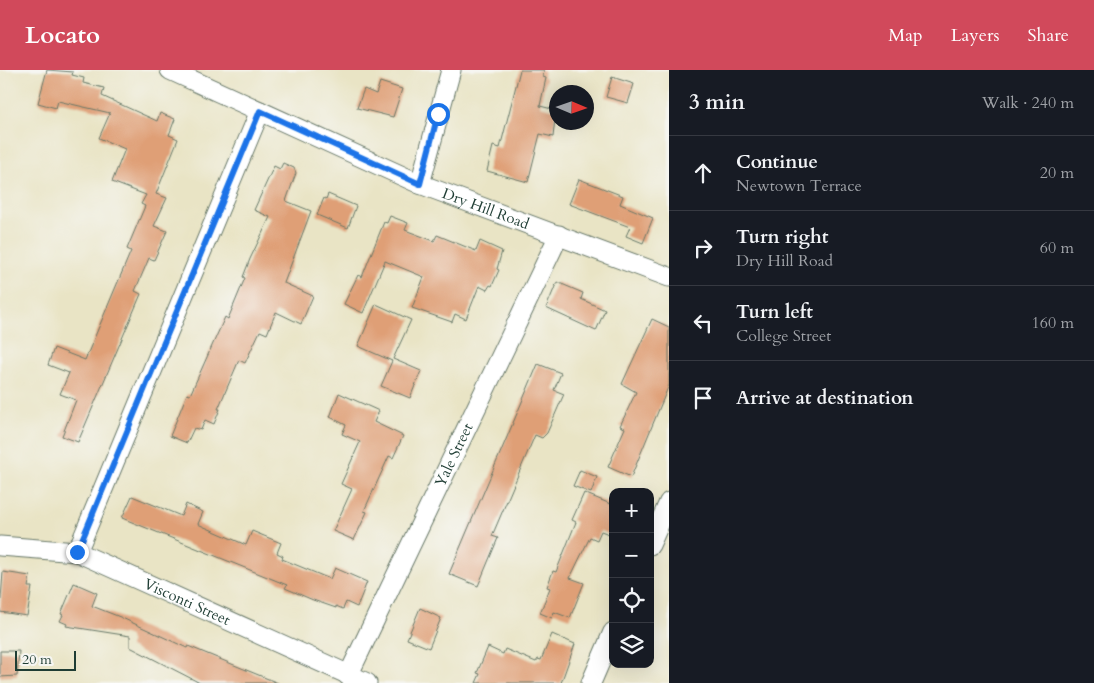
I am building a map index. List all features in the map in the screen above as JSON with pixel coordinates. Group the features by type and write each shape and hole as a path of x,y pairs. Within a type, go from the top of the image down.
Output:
{"street":[{"name":"Dry Hill Road","path":"170,70 420,184 669,277"},
{"path":"420,184 451,70"},
{"path":"77,552 260,111"},
{"name":"Yale Street","path":"348,676 559,235"},
{"path":"654,536 669,502"},
{"name":"Visconti Street","path":"0,546 77,552 367,683"},
{"path":"591,683 609,641"}],"building":[{"path":"47,70 73,72 72,75 84,78 83,83 104,88 102,96 157,121 160,113 175,119 169,135 178,139 156,194 167,198 154,226 167,231 154,260 149,258 135,291 141,294 78,442 62,436 76,400 60,394 69,373 48,365 54,348 85,360 131,251 127,249 145,206 141,204 146,195 112,182 125,149 99,138 110,113 58,101 56,108 38,103"},
{"path":"520,70 544,70 543,77 546,78 540,106 549,108 549,130 554,130 553,137 540,134 528,182 487,171 493,146 500,148"},
{"path":"612,77 634,84 628,103 606,97"},
{"path":"380,82 402,89 393,117 357,108 364,89 376,94"},
{"path":"283,163 294,168 296,173 286,201 311,211 284,283 313,296 301,324 276,312 267,334 260,331 245,363 239,360 218,409 220,409 214,424 205,420 201,430 194,428 187,443 170,436 187,394 190,395 225,317 228,319 245,278 243,277 250,259 270,217 254,210 274,166 280,169"},
{"path":"579,179 623,196 620,204 653,218 643,243 626,236 630,227 569,204"},
{"path":"328,194 356,206 348,228 317,215 324,198 326,199"},
{"path":"390,216 408,223 405,230 434,241 437,235 476,251 480,241 502,251 497,269 499,270 492,286 490,285 487,290 479,286 466,319 455,314 452,322 412,308 424,277 385,261 363,313 344,304 358,275 362,277 384,222 387,223"},
{"path":"557,282 583,293 581,299 605,310 596,331 546,308"},
{"path":"376,304 411,320 393,359 421,371 410,398 381,386 392,361 358,346"},
{"path":"652,319 669,327 669,385 631,477 608,467 625,428 620,426 636,392 622,384"},
{"path":"538,364 561,373 554,390 564,394 547,433 542,438 535,435 492,536 498,538 478,586 449,574"},
{"path":"339,393 379,411 374,422 403,436 393,458 389,456 364,511 367,512 354,540 333,531 352,489 341,484 360,442 342,434 346,425 330,417"},
{"path":"580,470 597,477 591,493 573,486"},
{"path":"584,493 609,503 609,534 601,531 597,540 590,537 570,578 584,583 570,618 554,612 552,618 540,613 550,588 547,587 553,571 556,572 576,522 572,520"},
{"path":"132,496 181,516 186,504 203,512 198,524 246,545 252,531 281,543 277,553 283,556 282,559 330,579 335,568 367,582 357,607 346,602 343,609 336,606 336,608 313,600 285,588 287,585 122,518"},
{"path":"3,572 30,576 28,587 32,587 27,616 0,612"},
{"path":"74,583 97,593 92,606 187,648 188,646 278,683 200,683 130,647 130,636 66,626 67,624 60,621 63,615 61,614"},
{"path":"420,608 441,618 429,648 407,639"},
{"path":"552,634 575,644 561,683 476,683 480,674 477,673 488,647 503,654 505,649 536,662 538,659 541,660"},
{"path":"0,651 19,651 17,676 0,677"}],"route":[{"path":"77,552 260,111 420,184 438,114"}]}
